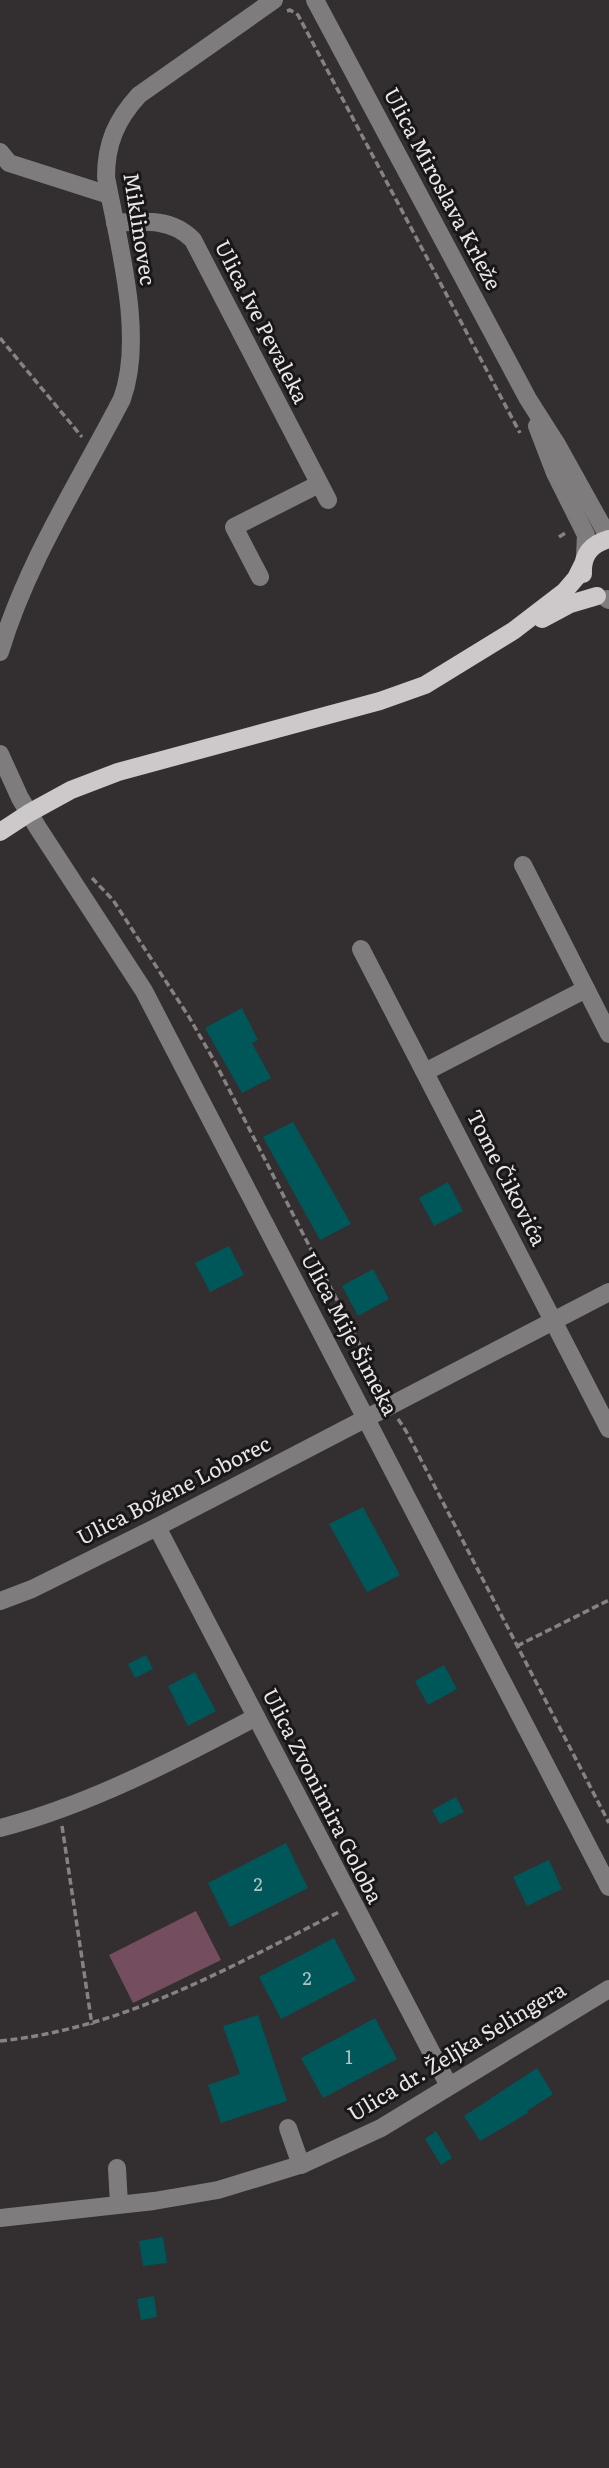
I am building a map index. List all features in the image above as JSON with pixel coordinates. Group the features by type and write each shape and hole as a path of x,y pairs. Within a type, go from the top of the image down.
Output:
{"main road":[{"path":"0,832 71,790 118,772 402,694 444,674 513,631 564,592 576,578 591,547 609,538"},
{"path":"584,560 584,581 606,599"},
{"path":"513,631 533,624 570,604 606,599"}],"street":[{"name":"Ulica Miroslava Krleže","path":"315,0 528,399 609,538"},
{"name":"Miklinovec","path":"0,652 20,594 122,399 130,369 130,322 106,161 114,128 139,95 157,81 278,6"},
{"path":"0,152 9,163 109,195"},
{"name":"Ulica Ive Pevaleka","path":"115,223 167,223 183,229 193,240 328,500"},
{"name":"Ulica Miroslava Krleže","path":"528,399 542,443 586,535 584,560"},
{"path":"260,577 234,527 319,484"},
{"path":"0,754 4,767 29,813"},
{"name":"Ulica Mije Šimeka","path":"29,813 144,991 609,1887"},
{"path":"523,866 609,1034"},
{"name":"Tome Čikovića","path":"361,949 609,1429"},
{"path":"425,1072 586,989"},
{"name":"Ulica Božene Loborec","path":"0,1601 32,1589 157,1527 609,1292"},
{"name":"Ulica Zvonimira Goloba","path":"157,1527 449,2085"},
{"path":"0,1828 61,1808 152,1769 256,1717"},
{"name":"Ulica dr. Željka Selingera","path":"0,2218 218,2190 300,2165 381,2128 609,1989"},
{"path":"288,2128 300,2165"},
{"path":"117,2168 119,2204"}],"path":[{"path":"278,6 298,15 522,435"},
{"path":"0,338 94,452"},
{"path":"89,875 113,900 189,1017 216,1064 609,1824"},
{"path":"517,1647 609,1600"},
{"path":"61,1808 92,2025"},
{"path":"0,2041 35,2038 92,2025 161,2000 341,1912 352,1903"}],"shaded area":[{"path":"196,1911 221,1960 133,2003 109,1955"}],"building":[{"path":"242,1008 258,1040 252,1043 271,1078 242,1093 205,1028"},
{"path":"293,1122 351,1224 320,1240 263,1137"},
{"path":"448,1182 463,1211 434,1226 419,1198"},
{"path":"229,1246 244,1275 210,1292 195,1263"},
{"path":"373,1269 389,1299 358,1316 342,1286"},
{"path":"363,1507 400,1575 367,1592 329,1524"},
{"path":"146,1655 153,1669 135,1678 128,1664"},
{"path":"444,1665 457,1689 428,1705 415,1681"},
{"path":"195,1672 216,1711 188,1726 168,1686"},
{"path":"456,1797 464,1812 440,1824 432,1810"},
{"path":"286,1843 308,1888 230,1927 208,1883"},
{"path":"549,1860 562,1889 527,1906 513,1877"},
{"path":"334,1938 356,1980 281,2019 259,1977"},
{"path":"258,2015 287,2101 221,2123 208,2085 240,2074 223,2026"},
{"path":"375,2018 397,2059 323,2098 301,2058"},
{"path":"537,2068 553,2094 527,2111 528,2113 480,2141 464,2116"},
{"path":"436,2131 452,2158 441,2165 425,2139"},
{"path":"163,2237 167,2263 143,2266 139,2241"},
{"path":"154,2296 157,2317 141,2320 137,2299"}]}
